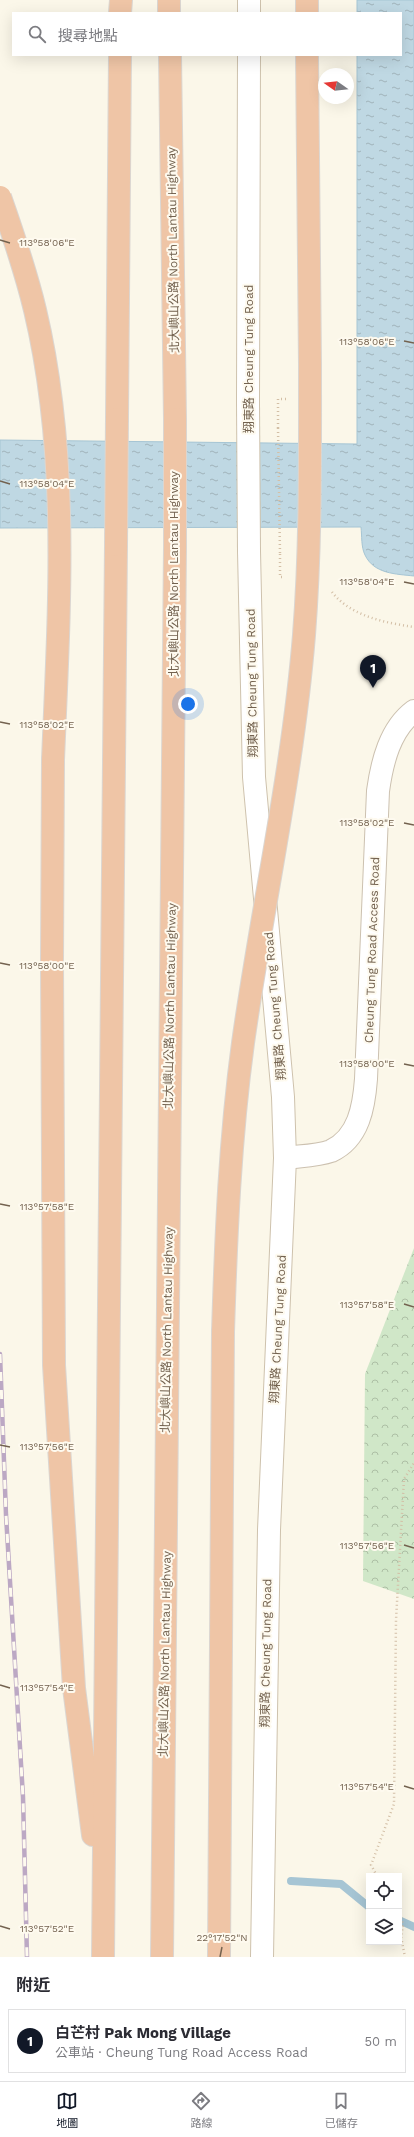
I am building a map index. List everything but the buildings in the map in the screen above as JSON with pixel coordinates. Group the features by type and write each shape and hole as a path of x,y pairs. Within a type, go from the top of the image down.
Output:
{"highway":[{"path":"120,12 121,0"},
{"path":"169,0 169,12"},
{"path":"307,0 307,12"},
{"path":"103,1957 120,56"},
{"name":"北大嶼山公路 North Lantau Highway","path":"162,1957 175,419 170,56"},
{"path":"219,1957 223,1332 230,1167 235,1104 255,966 287,774 304,634 310,491 307,56"},
{"path":"0,198 24,269 35,311 50,400 55,449 59,566 53,760 52,963 54,1365 74,1688 104,1915"}],"main road":[{"path":"249,0 249,12"},
{"name":"翔東路 Cheung Tung Road","path":"249,56 248,402 254,777 283,1096 285,1158 269,1530 262,1957"},
{"name":"Cheung Tung Road Access Road","path":"285,1158 330,1151 344,1143 354,1130 360,1114 366,1079 378,791 381,767 408,716"}],"path":[{"path":"278,399 280,577"},
{"path":"332,591 340,603 384,623 414,627"},
{"path":"375,1873 371,1865 394,1804 396,1620 403,1494 404,1479 414,1463"},
{"path":"402,1942 405,1957"}],"green space":[{"path":"414,1248 414,1599 363,1581 365,1374"}],"water":[{"path":"357,0 414,0 414,576 386,572 374,566 364,552 361,527 0,528 0,440 357,444 357,56 402,56 402,12 357,12"}],"waterway":[{"path":"291,1881 341,1884 366,1905"},
{"path":"402,1921 414,1927"}],"railway":[{"path":"0,1354 6,1515 23,1797 27,1957"}],"place":[{"name":"白芒村 Pak Mong Village","path":"373,688"}]}
